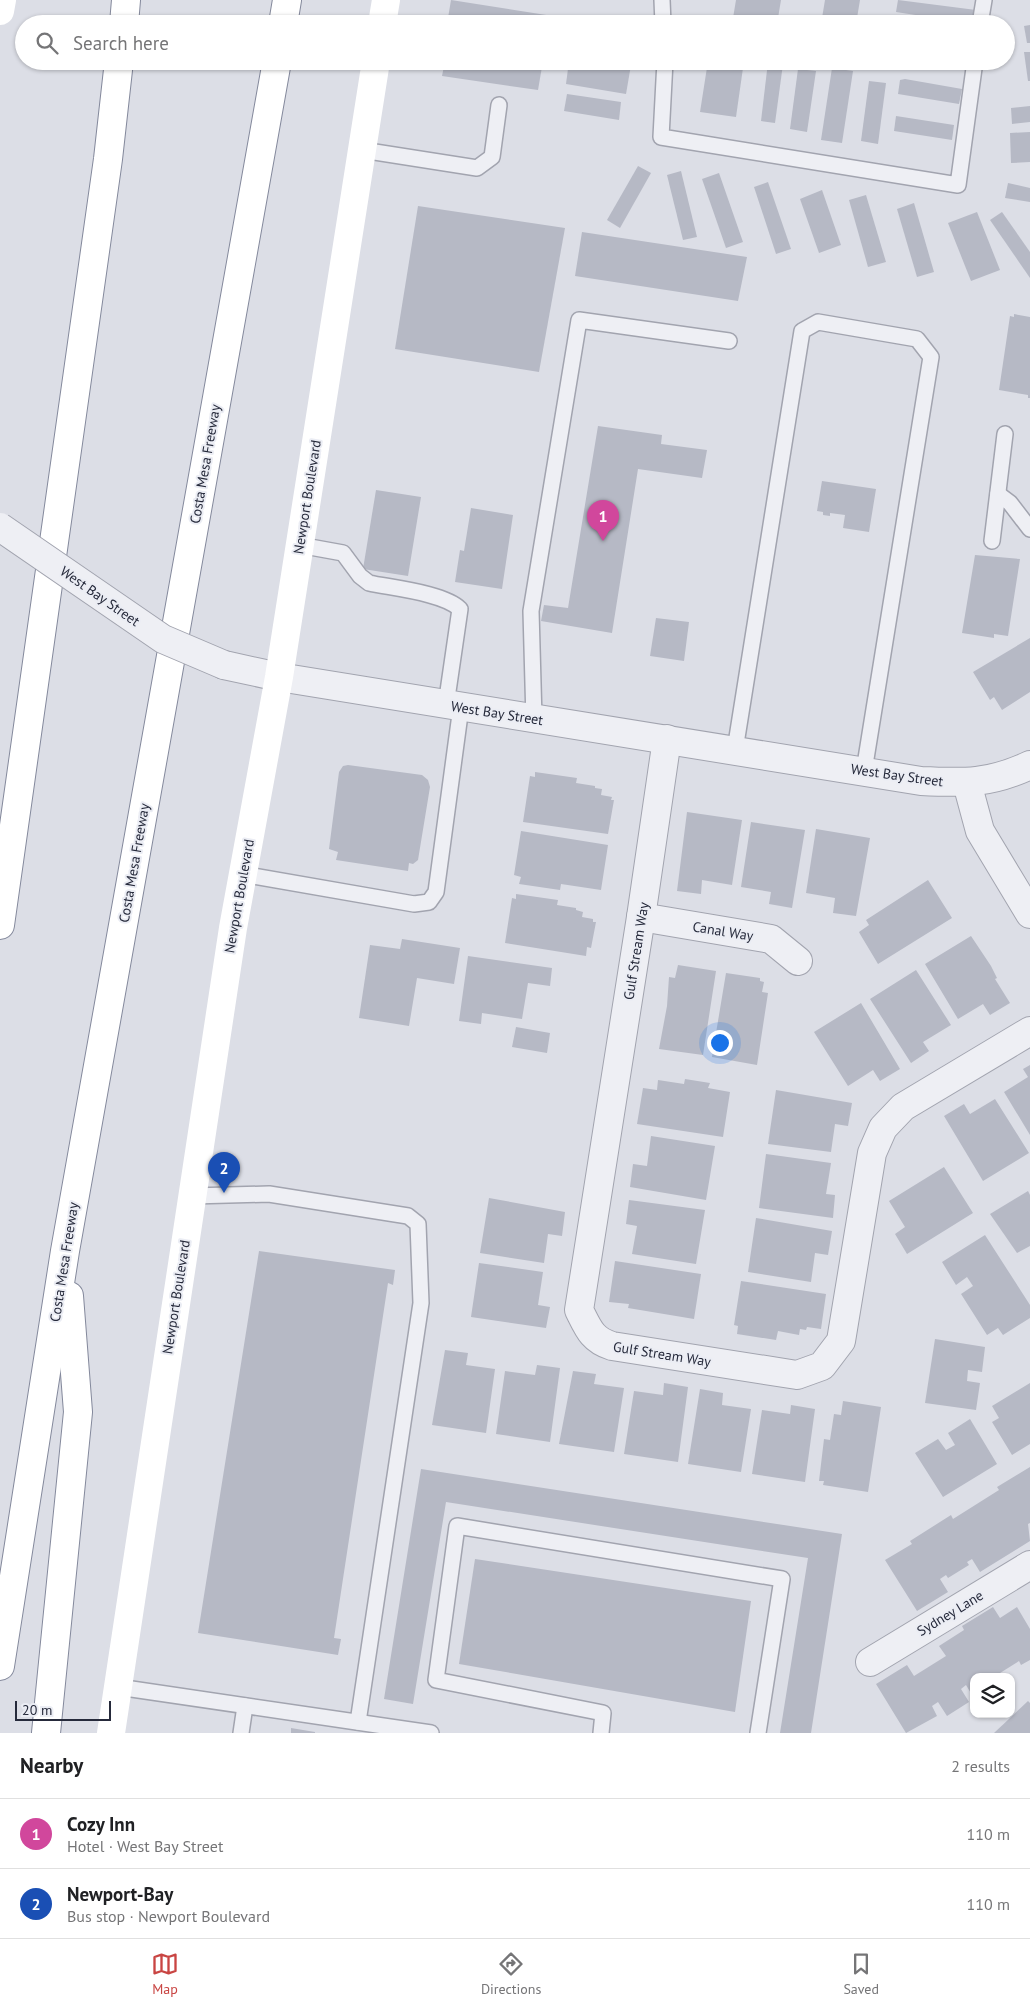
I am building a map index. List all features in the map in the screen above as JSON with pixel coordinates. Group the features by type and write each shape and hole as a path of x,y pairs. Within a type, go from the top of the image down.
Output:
{"main road":[{"path":"0,11 2,0"},
{"path":"125,15 126,0"},
{"path":"284,15 287,0"},
{"path":"384,15 386,0"},
{"path":"1,911 108,159 118,70"},
{"name":"Costa Mesa Freeway","path":"0,1666 65,1251 274,70"},
{"name":"Newport Boulevard","path":"110,1733 242,874 278,678 375,70"},
{"path":"46,1733 78,1412 65,1251"}],"street":[{"name":"West Bay Street","path":"0,527 163,639 224,665 278,678 921,781 967,784 992,779 1030,766"},
{"name":"Gulf Stream Way","path":"667,739 579,1310 590,1330 600,1342 612,1346 797,1375 822,1366 841,1341 872,1153 883,1128 903,1107 1030,1031"},
{"path":"967,784 980,831 1030,914"},
{"name":"Canal Way","path":"641,917 771,939 798,960"},
{"name":"Sydney Lane","path":"870,1662 1030,1564"}],"lane":[{"path":"662,0 663,15"},
{"path":"982,15 984,0"},
{"path":"665,70 661,137 958,185 974,70"},
{"path":"362,150 476,168 492,157 499,105"},
{"path":"534,720 531,611 579,320 729,341"},
{"path":"735,750 802,331 818,322 917,339 931,356 864,771"},
{"path":"992,541 1005,434"},
{"path":"998,494 1014,507 1030,528"},
{"path":"242,874 414,904 429,902 436,892 460,609 456,605 439,598 369,583 360,576 343,553 299,545"},
{"path":"192,1196 280,1196 408,1216 418,1224 421,1303 358,1722"},
{"path":"601,1733 603,1713 436,1680 457,1526 782,1579 758,1733"},
{"path":"118,1687 431,1733"},
{"path":"241,1733 245,1706"}],"building":[{"path":"451,0 546,15 448,15"},
{"path":"736,0 781,0 778,15 734,15"},
{"path":"825,0 860,0 858,15 822,15"},
{"path":"898,0 976,10 975,15 916,15 896,12"},
{"path":"1030,25 1030,43 1027,43 1024,26"},
{"path":"1024,52 1030,52 1030,81 1028,81"},
{"path":"443,70 541,70 538,90 442,76"},
{"path":"568,70 630,70 626,94 566,84"},
{"path":"707,70 743,70 736,117 700,112"},
{"path":"767,70 782,70 775,123 761,121"},
{"path":"798,70 816,71 807,132 790,129"},
{"path":"832,70 853,71 842,143 821,140"},
{"path":"905,79 962,89 959,104 898,94 900,80"},
{"path":"869,81 886,83 878,144 861,141"},
{"path":"567,94 621,102 619,120 564,111"},
{"path":"1030,106 1030,122 1012,124 1011,108"},
{"path":"896,116 954,125 952,140 894,131"},
{"path":"1030,132 1030,162 1011,163 1010,133"},
{"path":"638,166 651,173 620,228 607,220"},
{"path":"681,171 697,237 683,240 667,175"},
{"path":"719,173 743,242 726,248 702,179"},
{"path":"768,182 791,249 776,254 754,187"},
{"path":"1008,183 1030,188 1030,202 1005,198"},
{"path":"822,190 841,245 819,253 800,199"},
{"path":"866,195 886,262 868,267 849,200"},
{"path":"914,203 934,272 917,277 897,209"},
{"path":"418,206 565,228 539,372 395,349"},
{"path":"977,212 1000,270 971,281 948,223"},
{"path":"1002,212 1030,252 1030,278 990,220"},
{"path":"582,232 747,257 738,301 575,276"},
{"path":"1014,314 1030,317 1030,398 1028,398 1028,395 999,390 1010,316 1014,317"},
{"path":"598,426 662,435 661,444 707,450 702,478 638,469 612,633 541,621 544,605 568,608"},
{"path":"822,481 876,489 869,532 843,528 845,515 830,513 830,516 823,515 823,512 817,511"},
{"path":"376,490 421,497 408,576 363,569"},
{"path":"471,508 513,515 502,589 455,582 460,550 464,551"},
{"path":"975,555 1020,559 1008,636 994,634 994,638 962,633"},
{"path":"656,618 689,622 684,661 650,656"},
{"path":"1030,638 1030,692 1002,710 994,697 990,700 973,672"},
{"path":"348,765 422,775 428,780 430,787 418,860 413,864 409,863 408,871 336,860 338,852 329,849 339,772 343,766"},
{"path":"535,772 577,778 576,783 595,786 595,788 602,789 601,795 612,797 611,800 614,800 608,834 523,822 530,776 535,777"},
{"path":"687,812 742,820 732,885 702,880 701,894 677,891"},
{"path":"751,822 805,830 792,908 769,904 771,892 741,887"},
{"path":"816,829 870,838 856,916 833,913 835,898 806,893"},
{"path":"521,831 608,845 601,890 561,884 560,890 519,884 521,877 514,875"},
{"path":"928,880 952,918 878,964 859,932 869,925 866,920"},
{"path":"516,894 558,900 557,905 576,908 576,910 583,912 582,917 593,919 593,922 596,922 591,948 587,947 586,956 505,943 512,898 516,899"},
{"path":"971,936 991,966 997,978 995,979 1010,1003 990,1015 983,1004 958,1019 925,964"},
{"path":"402,939 460,948 454,984 417,978 409,1026 359,1018 370,945 400,949"},
{"path":"468,956 552,968 550,986 528,983 522,1019 482,1013 481,1024 459,1021"},
{"path":"678,965 716,971 703,1055 659,1049 667,1006 669,977 675,978"},
{"path":"916,970 951,1025 923,1042 929,1051 911,1063 870,999"},
{"path":"726,973 760,978 760,981 764,982 762,992 768,993 757,1065 712,1057"},
{"path":"861,1003 900,1069 880,1081 873,1070 848,1086 814,1032"},
{"path":"516,1027 550,1033 547,1053 512,1047"},
{"path":"1030,1065 1030,1135 1004,1092 1028,1077 1023,1069"},
{"path":"685,1079 710,1083 708,1088 730,1092 723,1137 637,1124 643,1088 657,1090 658,1080 684,1084"},
{"path":"776,1090 852,1103 848,1126 835,1124 831,1152 768,1144"},
{"path":"995,1099 1029,1153 983,1181 944,1116 964,1104 970,1114"},
{"path":"651,1136 715,1146 706,1200 630,1187 633,1164 647,1166"},
{"path":"766,1154 831,1163 826,1194 835,1195 833,1218 759,1208"},
{"path":"944,1167 973,1213 907,1254 895,1234 905,1227 889,1201"},
{"path":"1028,1191 1030,1195 1030,1246 1017,1253 990,1214"},
{"path":"489,1198 565,1212 562,1236 548,1234 544,1263 480,1253"},
{"path":"629,1200 705,1210 696,1264 632,1254 637,1226 626,1224"},
{"path":"756,1218 832,1231 828,1255 815,1253 811,1282 748,1272"},
{"path":"985,1235 1030,1305 1030,1318 1003,1335 998,1328 987,1335 961,1294 973,1286 967,1277 956,1285 942,1262"},
{"path":"259,1251 395,1270 393,1285 388,1283 334,1638 341,1639 338,1655 198,1633"},
{"path":"615,1261 701,1274 694,1319 628,1308 629,1304 609,1302"},
{"path":"479,1263 543,1272 538,1305 550,1307 546,1328 471,1317"},
{"path":"741,1281 826,1294 821,1329 807,1327 806,1330 800,1329 799,1335 778,1331 776,1340 737,1334 738,1326 734,1325"},
{"path":"935,1339 985,1347 982,1372 968,1370 967,1381 980,1383 976,1410 925,1403"},
{"path":"445,1350 468,1353 466,1365 495,1369 486,1433 432,1425"},
{"path":"537,1365 560,1368 550,1442 496,1434 505,1371 535,1375"},
{"path":"573,1371 596,1374 594,1384 624,1388 614,1452 559,1444"},
{"path":"664,1383 688,1387 678,1462 624,1454 634,1391 663,1395"},
{"path":"1030,1383 1030,1444 1012,1455 992,1422 999,1418 992,1406"},
{"path":"700,1389 723,1393 722,1405 751,1409 741,1472 688,1464"},
{"path":"843,1401 881,1407 868,1492 823,1485 824,1481 819,1481 824,1439 830,1440 834,1414 841,1415"},
{"path":"791,1405 815,1409 805,1482 752,1474 762,1410 790,1414"},
{"path":"970,1419 997,1464 943,1497 915,1453 938,1439 946,1450 955,1445 948,1433"},
{"path":"1030,1467 1030,1523 1028,1524 1030,1541 980,1572 972,1559 967,1562 969,1565 948,1578 946,1575 940,1579 948,1592 917,1611 885,1560 912,1544 910,1541 951,1515 953,1519 999,1490 997,1487"},
{"path":"421,1469 842,1534 811,1733 780,1733 808,1558 446,1502 413,1704 384,1699"},
{"path":"475,1559 751,1601 735,1712 459,1664"},
{"path":"993,1607 1000,1618 1017,1607 1030,1629 1030,1660 1021,1665 1019,1661 1000,1673 970,1673 970,1692 966,1685 961,1689 969,1702 947,1716 938,1702 932,1706 937,1716 906,1733 876,1684 907,1665 914,1676 946,1656 939,1646 964,1630 962,1626"},
{"path":"1028,1701 1030,1703 1030,1733 994,1733 1010,1718 1015,1718 1015,1713"},
{"path":"291,1728 315,1732 315,1733 291,1733"}],"place":[{"name":"Cozy Inn","path":"603,541"},
{"name":"Newport-Bay","path":"224,1193"}]}
